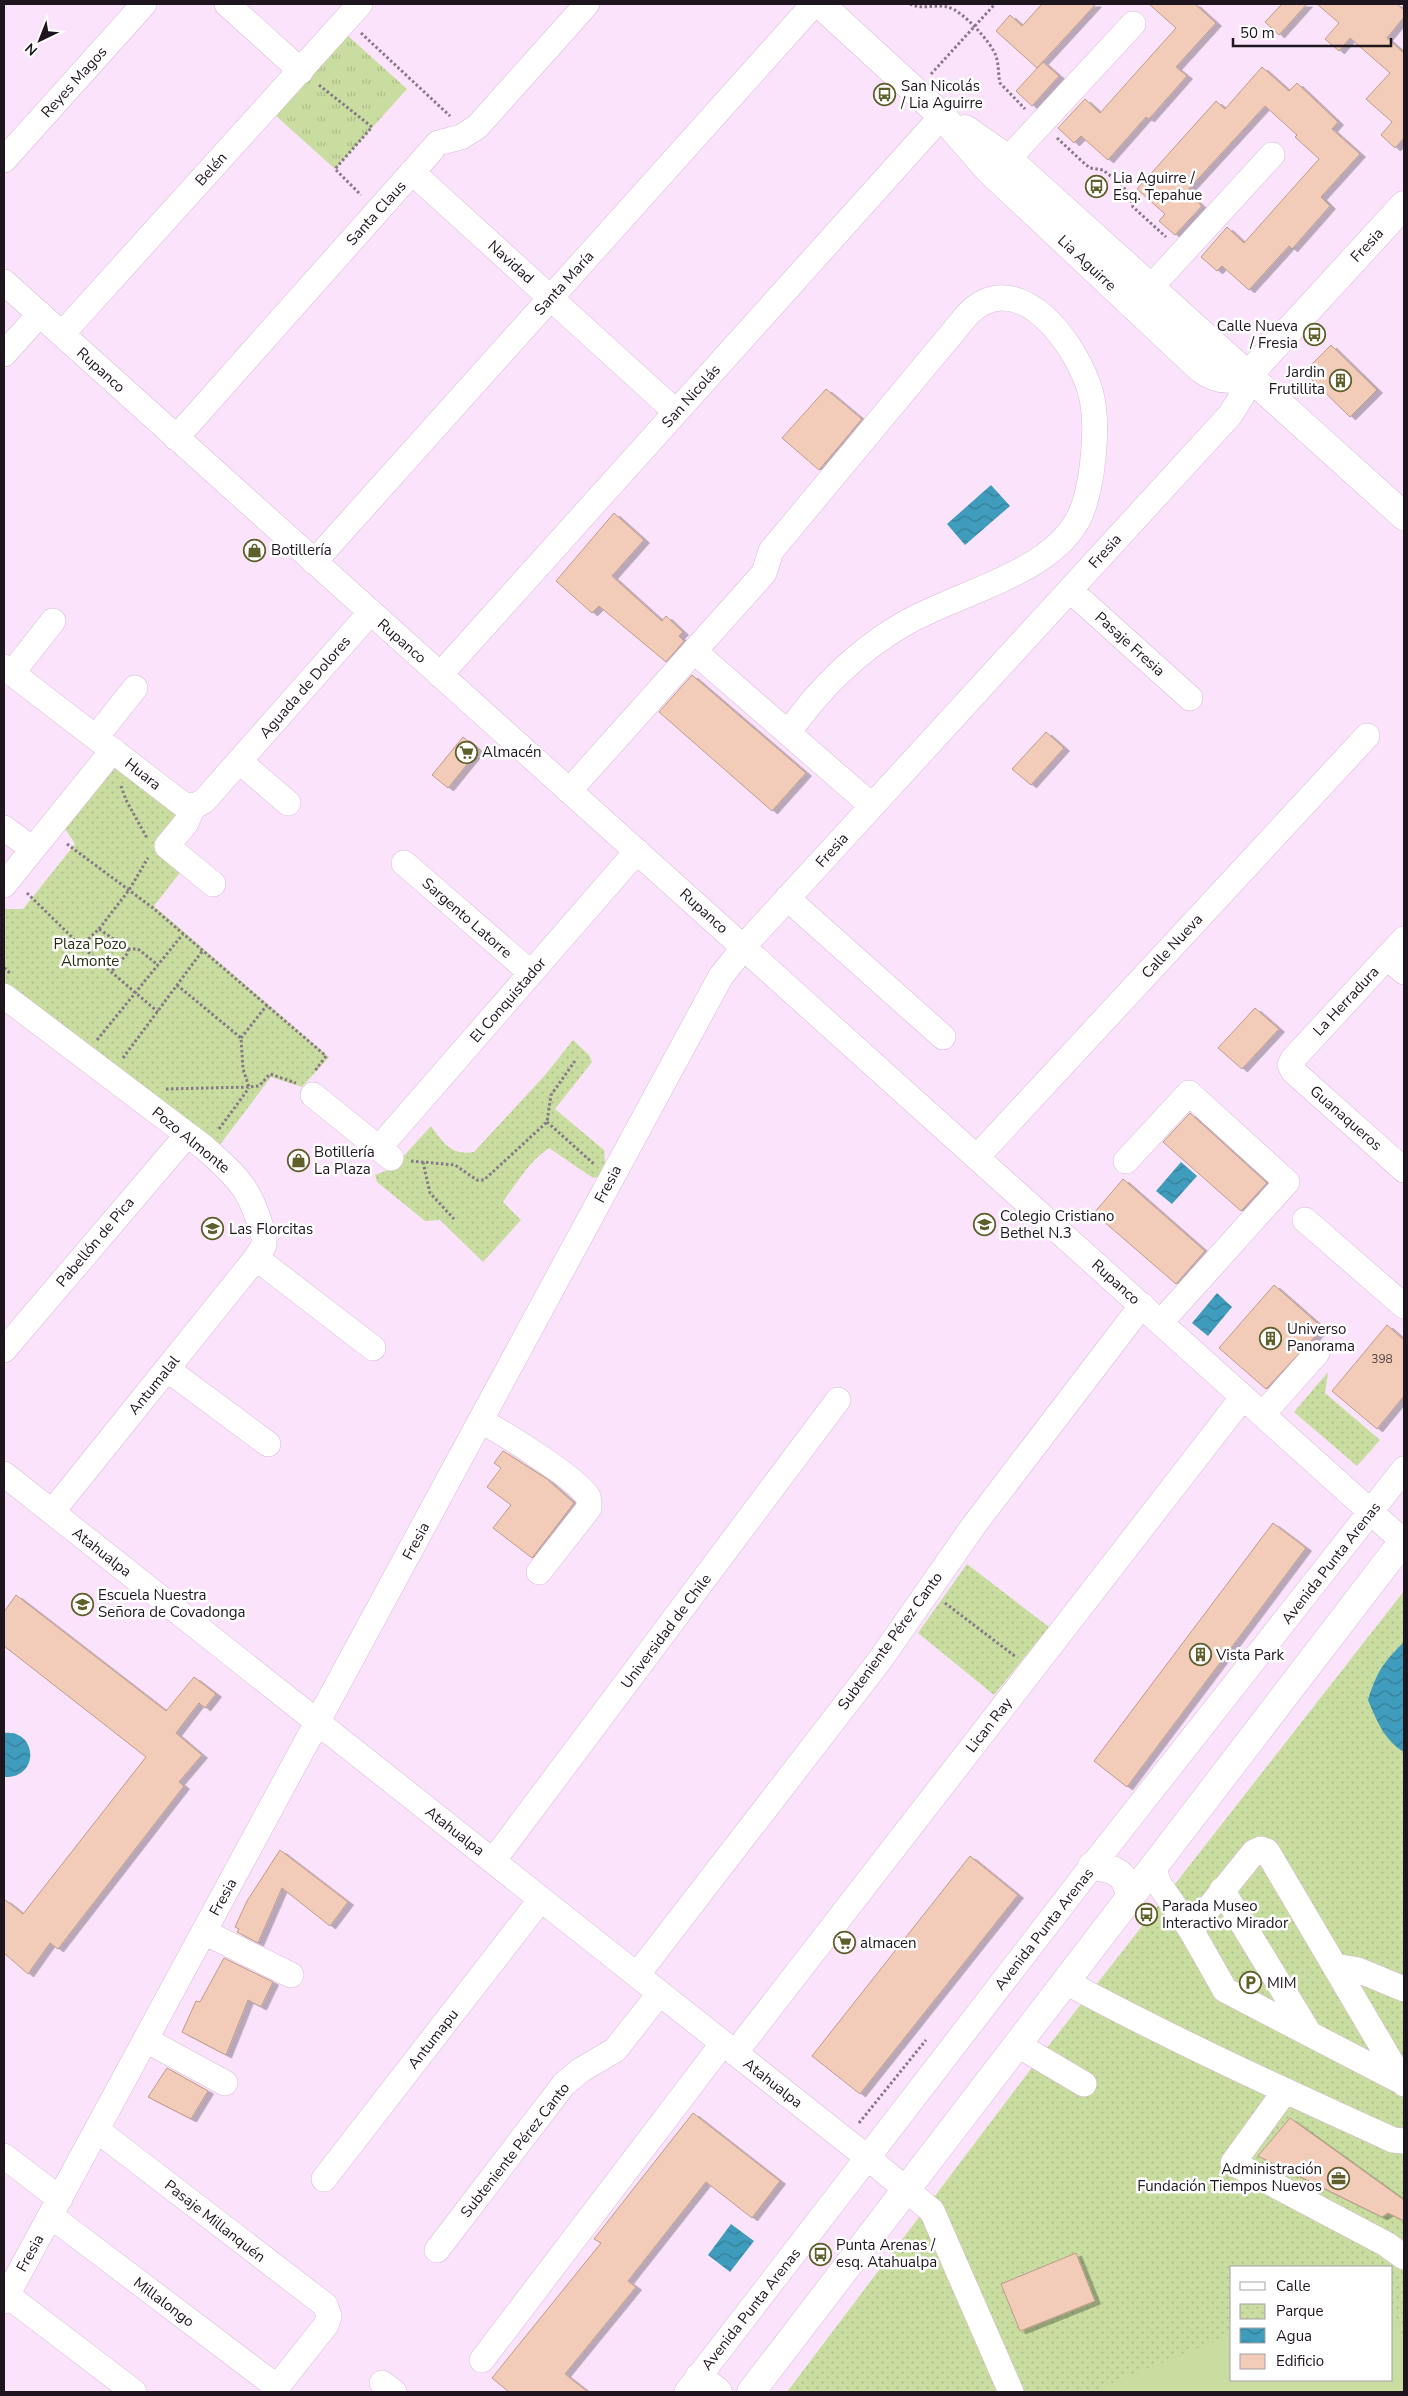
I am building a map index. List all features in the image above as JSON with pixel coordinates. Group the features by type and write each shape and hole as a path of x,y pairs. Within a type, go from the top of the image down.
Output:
{"main road":[{"name":"Lia Aguirre","path":"820,4 942,116 989,170 1207,373 1215,377 1232,379 1249,374"},
{"name":"Lia Aguirre","path":"942,116 982,140 1008,159 1249,374 1404,516"},
{"name":"Fresia","path":"1249,374 1401,214"},
{"path":"751,2392 1154,1870 1404,1540"},
{"path":"1092,1866 1107,1867 1118,1873 1127,1886 1129,1902"}],"street":[{"name":"Reyes Magos","path":"4,160 144,4"},
{"path":"227,4 301,70"},
{"name":"Santa Claus","path":"176,438 438,143 469,133 587,4"},
{"name":"Santa María","path":"314,562 814,4"},
{"name":"Belén","path":"62,334 353,12"},
{"path":"1008,159 1133,24"},
{"name":"San Nicolás","path":"440,675 942,116"},
{"path":"1127,300 1151,287 1272,155"},
{"name":"Navidad","path":"412,172 676,412"},
{"name":"Rupanco","path":"4,282 370,613 744,946 1404,1540"},
{"path":"570,791 764,573 771,551 975,307 994,298 1005,298 1023,303 1042,316 1061,335 1077,360 1091,394 1094,411 1091,482 1083,511 1076,524 1066,538 1038,561 904,624 878,641 831,680 788,733"},
{"path":"4,354 40,314"},
{"name":"Fresia","path":"5,2298 721,976 744,946 787,898 1230,415 1242,396 1249,374"},
{"name":"Pasaje Fresia","path":"1070,590 1190,698"},
{"name":"Aguada de Dolores","path":"193,807 204,801 370,613"},
{"name":"Huara","path":"53,621 8,670 104,750 181,803 193,807"},
{"path":"694,651 872,806"},
{"path":"7,881 41,840 104,750 135,688"},
{"name":"Calle Nueva","path":"977,1157 1367,736"},
{"path":"239,761 288,803"},
{"path":"193,807 186,823 167,846 213,884"},
{"path":"4,828 41,840"},
{"name":"El Conquistador","path":"385,1153 531,973 637,851"},
{"name":"Sargento Latorre","path":"404,863 531,973"},
{"path":"787,898 942,1037"},
{"name":"La Herradura","path":"1290,1065 1293,1059 1396,965 1404,939"},
{"name":"Pozo Almonte","path":"12,988 232,1172 249,1192 264,1238 264,1245 256,1258"},
{"name":"Guanaqueros","path":"1290,1065 1294,1072 1404,1170"},
{"path":"308,1086 385,1153"},
{"path":"1126,1161 1189,1093 1288,1182 1161,1322"},
{"name":"Pabellón de Pica","path":"4,1350 187,1134"},
{"path":"1305,1220 1404,1306"},
{"path":"256,1258 373,1348"},
{"name":"Antumalal","path":"52,1512 256,1258"},
{"name":"Subteniente Pérez Canto","path":"637,1975 880,1660 974,1525 1142,1305"},
{"path":"1263,1414 1317,1353"},
{"path":"167,1369 268,1444"},
{"name":"Lican Ray","path":"482,2360 1032,1669 1243,1397"},
{"name":"Universidad de Chile","path":"493,1861 838,1400"},
{"path":"480,1421 499,1430 579,1485 589,1498 589,1508 539,1572"},
{"name":"Avenida Punta Arenas","path":"701,2387 868,2158 1092,1866 1404,1469"},
{"name":"Atahualpa","path":"4,1474 868,2158 932,2211 1011,2392"},
{"path":"1191,1930 1254,1852 1261,1849 1267,1851 1404,2084"},
{"path":"1154,1870 1159,1884 1191,1930 1225,1990 1404,2084"},
{"path":"1222,1890 1309,2033"},
{"name":"Antumapu","path":"324,2179 541,1899"},
{"path":"204,1932 291,1976"},
{"path":"1335,1966 1358,1970 1404,1989"},
{"path":"1066,1982 1116,2010 1285,2091 1392,2140 1404,2141"},
{"name":"Subteniente Pérez Canto","path":"437,2250 564,2084 581,2070 615,2050 660,1993"},
{"path":"146,2040 225,2083"},
{"path":"1018,2045 1084,2084"},
{"path":"1285,2091 1233,2163 1386,2244 1404,2257"},
{"name":"Pasaje Millanquén","path":"97,2130 325,2306 329,2316 326,2325 275,2390"},
{"name":"Millalongo","path":"4,2156 55,2208 275,2390"},
{"path":"5,2298 134,2392"}],"path":[{"path":"910,4 918,7 949,8 956,11 974,27 985,38 996,54 1002,87 1085,164 1090,168 1103,170 1121,184 1130,196 1133,207 1183,252"},
{"path":"915,92 995,4"},
{"path":"353,12 469,133"},
{"path":"301,70 372,128 335,169 378,211"},
{"path":"81,946 99,930 129,890 152,848 126,800 119,777 104,750"},
{"path":"41,840 129,890 203,950 326,1056 308,1086 270,1074 259,1086 161,1088"},
{"path":"7,881 158,1012"},
{"path":"99,930 128,949 138,949 158,965"},
{"path":"97,1040 183,934"},
{"path":"111,972 128,953 128,949"},
{"path":"122,1059 203,950"},
{"path":"4,968 12,988"},
{"path":"177,985 241,1038"},
{"path":"249,1087 243,1069 241,1038 267,1005"},
{"path":"89,1034 103,1045"},
{"path":"116,1054 129,1065"},
{"path":"385,1153 423,1162 455,1165 477,1180 484,1180 547,1122 551,1095 575,1061"},
{"path":"216,1132 249,1087"},
{"path":"547,1122 611,1178"},
{"path":"423,1162 430,1193 454,1219"},
{"path":"928,1590 1032,1669"}],"green space":[{"path":"346,34 407,89 335,169 274,114"},
{"name":"Plaza Pozo Almonte","path":"124,765 183,815 182,870 154,906 329,1057 302,1087 271,1077 216,1150 4,985 4,909 23,909 75,844 62,824 108,767"},
{"path":"573,1040 589,1055 592,1062 555,1109 604,1150 605,1163 598,1177 593,1178 549,1148 542,1153 524,1173 503,1202 521,1220 483,1262 440,1220 425,1221 377,1182 375,1175 393,1168 431,1126 449,1147 460,1152 474,1152 546,1074"},
{"path":"1328,1372 1325,1393 1380,1440 1357,1466 1294,1412"},
{"path":"967,1564 1049,1627 994,1695 918,1633"},
{"path":"1404,1591 1404,2392 787,2392 1046,2049"},
{"path":"1393,2313 1404,2341 1404,2392 1090,2392 1230,2335 1230,2381 1393,2381"}],"water":[{"path":"991,485 1010,506 965,545 947,524"},
{"path":"1181,1162 1197,1176 1172,1204 1156,1191"},
{"path":"1217,1293 1232,1307 1208,1336 1192,1323"},
{"path":"1404,1642 1404,1752 1386,1736 1368,1700 1374,1682 1382,1668"},
{"path":"4,1733 15,1734 23,1738 28,1746 30,1754 29,1763 16,1776 4,1777"},
{"path":"731,2224 754,2241 730,2272 708,2255"}],"building":[{"path":"1042,4 1096,4 1037,68 996,31 1010,15 1022,26"},
{"path":"1149,4 1195,4 1216,23 1176,67 1187,76 1149,119 1146,117 1108,160 1081,136 1074,143 1058,128 1085,99 1100,113 1176,28"},
{"path":"1282,4 1307,4 1279,35 1265,22"},
{"path":"1317,4 1397,4 1404,10 1404,17 1387,38 1404,53 1404,138 1395,148 1381,135 1392,122 1366,99 1390,73 1350,38 1339,51 1325,39 1339,23"},
{"path":"1043,62 1059,76 1032,106 1016,91"},
{"path":"1262,67 1289,91 1297,83 1338,122 1332,129 1360,154 1321,197 1330,206 1292,249 1289,246 1249,290 1222,266 1217,271 1201,257 1227,227 1244,243 1319,159 1295,137 1297,135 1265,106 1186,192 1202,206 1175,235 1159,221 1165,214 1137,189 1216,101 1225,109"},
{"name":"Jardin Frutillita","path":"1331,345 1377,390 1350,417 1304,372"},
{"path":"826,389 862,419 819,470 782,438"},
{"path":"614,513 644,540 612,576 662,621 666,616 683,632 679,636 684,641 666,662 599,606 592,613 556,581"},
{"path":"692,675 806,773 772,811 659,712"},
{"path":"1046,732 1064,748 1031,785 1012,769"},
{"path":"463,737 479,750 448,788 432,775"},
{"path":"1255,1008 1279,1029 1242,1069 1218,1048"},
{"path":"1190,1113 1267,1183 1241,1211 1163,1142"},
{"path":"1123,1179 1205,1251 1176,1284 1094,1213"},
{"name":"Universo Panorama","path":"1274,1285 1323,1328 1266,1389 1219,1348"},
{"name":"Universo Panorama","path":"1387,1325 1404,1340 1404,1396 1377,1429 1332,1391"},
{"path":"503,1451 547,1479 574,1503 532,1558 493,1528 511,1505 487,1487 501,1468 494,1463"},
{"name":"Vista Park","path":"1273,1523 1306,1548 1127,1787 1094,1761"},
{"path":"16,1595 166,1711 194,1677 216,1694 205,1708 199,1703 176,1733 202,1755 179,1782 184,1786 58,1949 50,1943 28,1974 4,1953 4,1899 23,1914 146,1757 4,1646 4,1612"},
{"path":"280,1850 348,1902 330,1926 282,1888 258,1943 237,1932 239,1929 235,1927 247,1901"},
{"path":"970,1856 1018,1895 860,2094 812,2056"},
{"path":"224,1958 273,1982 261,2007 248,2000 226,2055 182,2032 196,2001 200,2002"},
{"path":"167,2068 208,2091 191,2119 148,2097"},
{"path":"693,2113 780,2181 752,2218 706,2182 628,2281 636,2287 565,2374 588,2392 509,2392 492,2378 601,2243 594,2239"},
{"name":"Administración Fundación Tiempos Nuevos","path":"1290,2118 1404,2200 1404,2221 1388,2213 1382,2217 1258,2156"},
{"path":"1076,2253 1095,2301 1020,2331 1001,2284"}],"place":[{"name":"San Nicolás / Lia Aguirre","path":"885,95"},
{"name":"Lia Aguirre / Esq. Tepahue","path":"1097,187"},
{"name":"Calle Nueva / Fresia","path":"1314,335"},
{"name":"Jardin Frutillita","path":"1341,381"},
{"name":"Botillería","path":"255,550"},
{"name":"Almacén","path":"466,752"},
{"name":"Botillería La Plaza","path":"298,1161"},
{"name":"Colegio Cristiano Bethel N.3","path":"984,1225"},
{"name":"Las Florcitas","path":"213,1229"},
{"name":"Universo Panorama","path":"1271,1338"},
{"name":"Escuela Nuestra Señora de Covadonga","path":"82,1604"},
{"name":"Vista Park","path":"1200,1655"},
{"name":"Parada Museo Interactivo Mirador","path":"1146,1915"},
{"name":"almacen","path":"844,1943"},
{"name":"MIM","path":"1251,1983"},
{"name":"Administración Fundación Tiempos Nuevos","path":"1338,2178"},
{"name":"Punta Arenas / esq. Atahualpa","path":"820,2254"}]}
